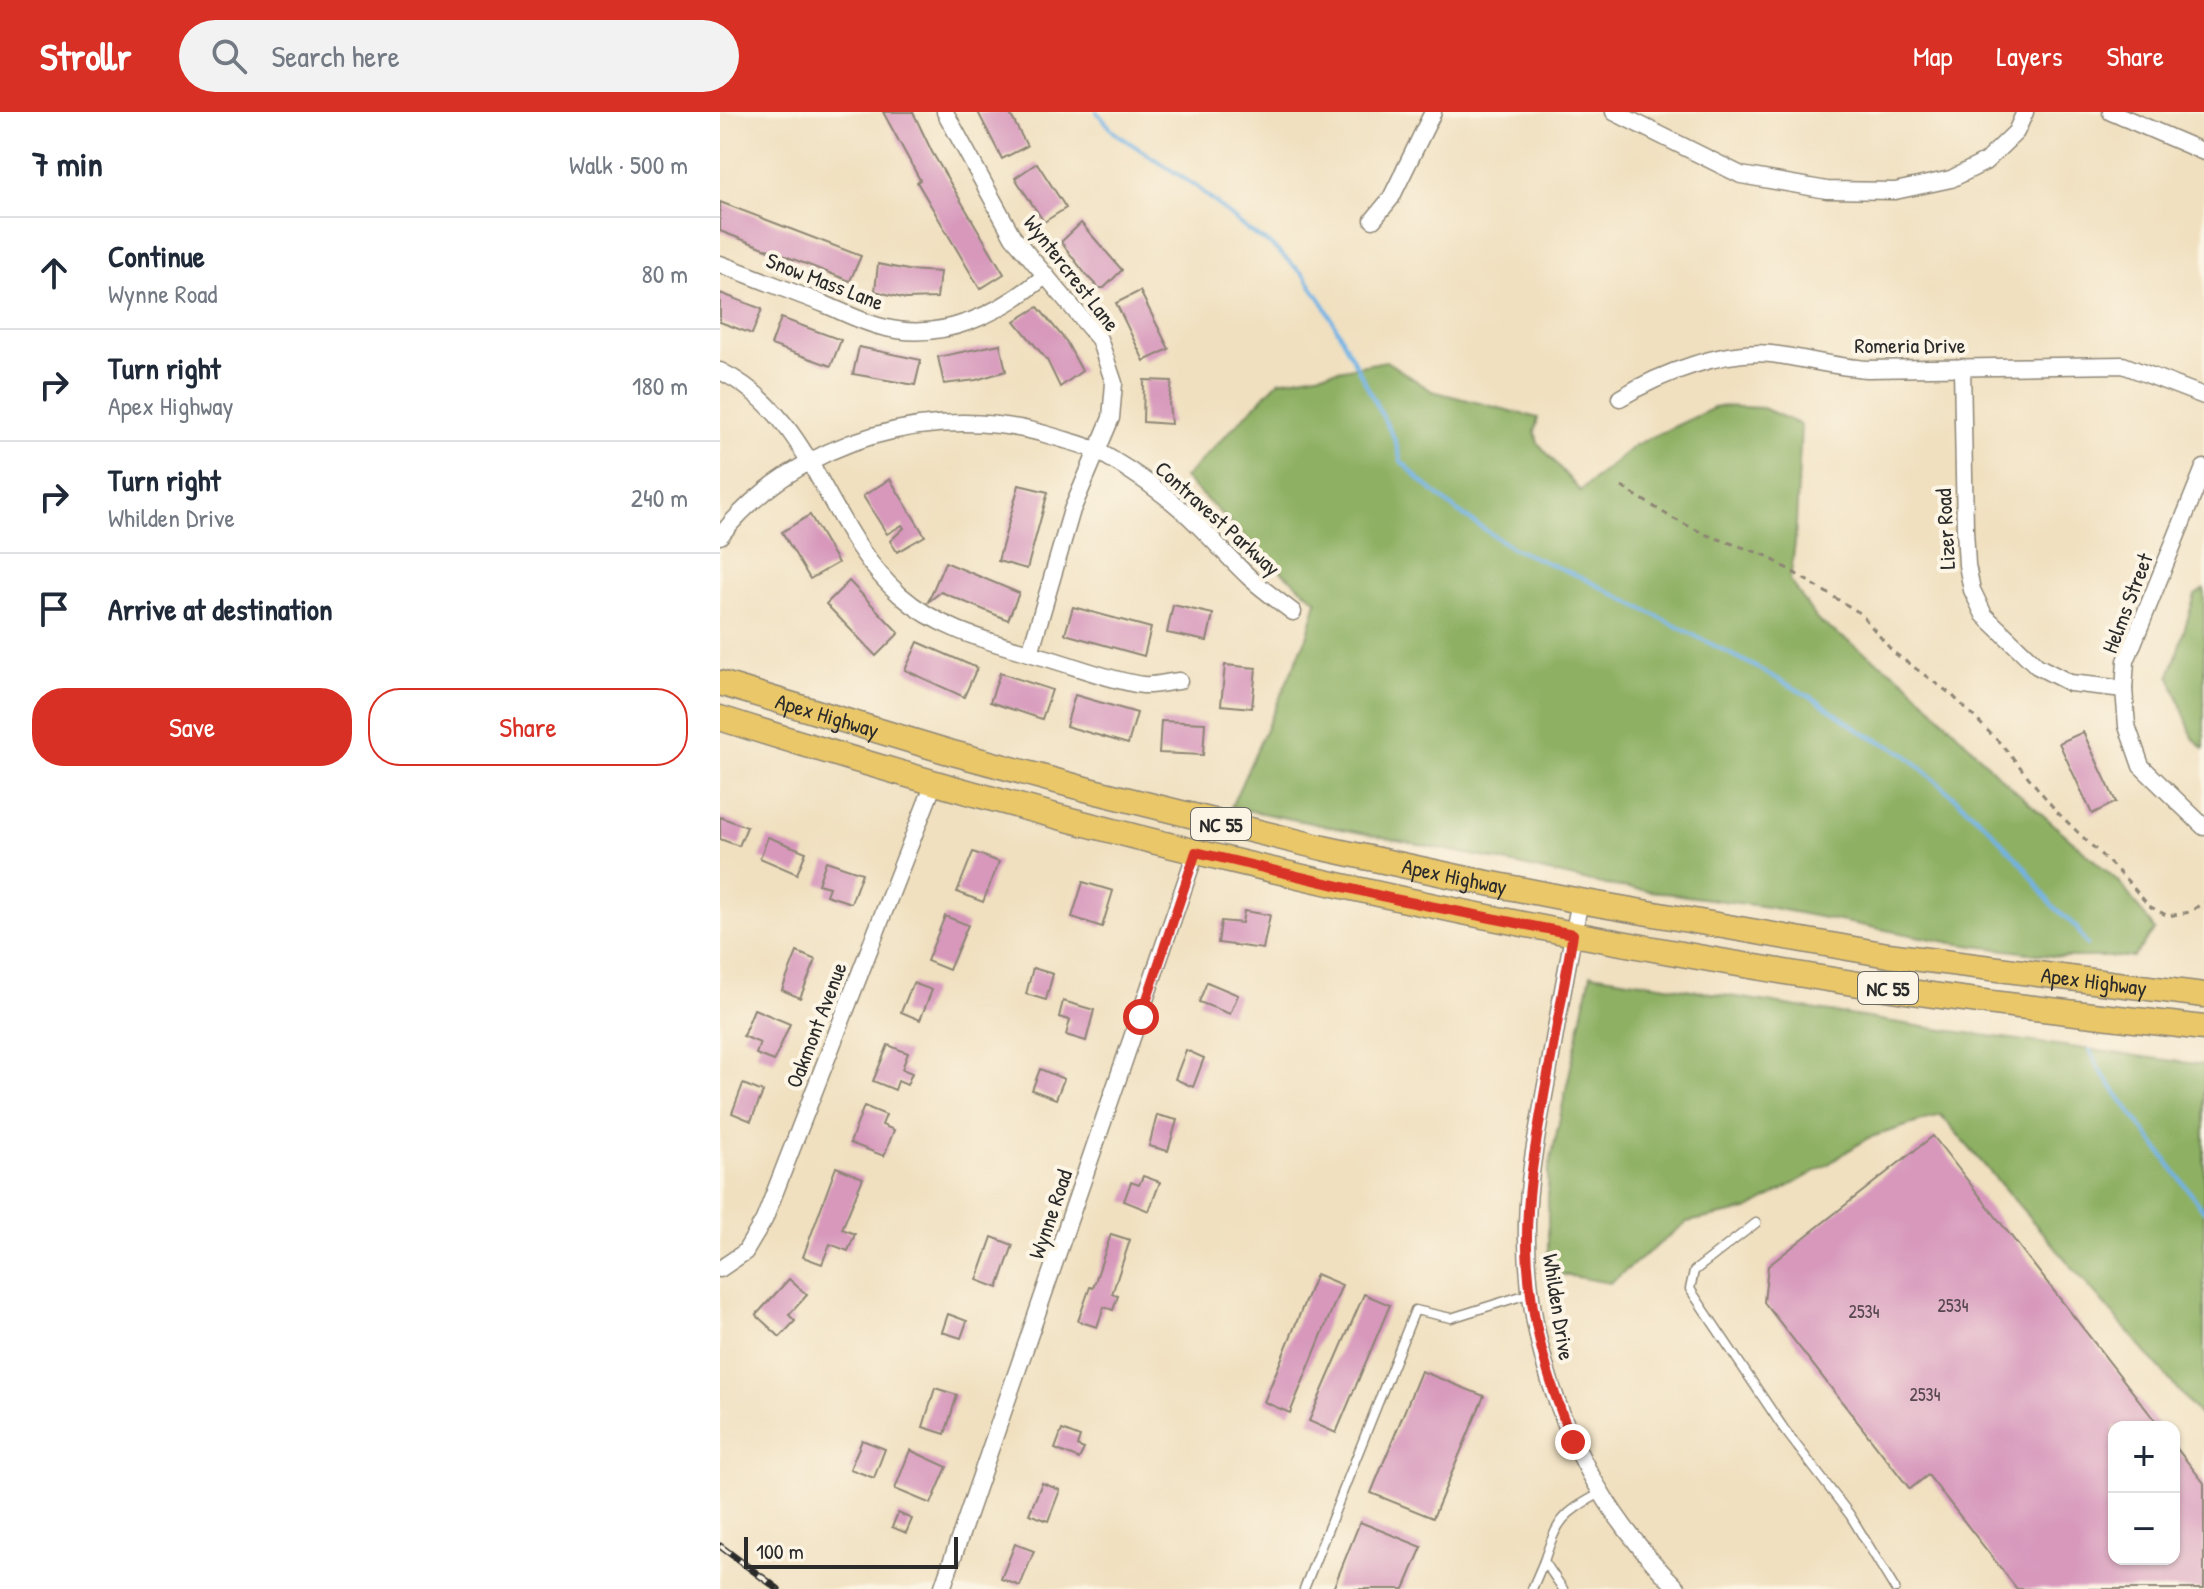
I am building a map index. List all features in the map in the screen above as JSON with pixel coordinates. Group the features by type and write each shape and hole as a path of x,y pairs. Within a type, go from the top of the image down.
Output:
{"main road":[{"name":"Apex Highway","path":"720,683 949,752 1323,848 1580,901 1888,955 2204,995"},
{"name":"Apex Highway","path":"720,718 934,783 1196,852 1394,899 1573,934 1880,987 2204,1028"}],"street":[{"name":"Wyntercrest Lane","path":"945,112 1013,237 1099,339 1114,383 1111,418 1072,510 1030,653"},
{"path":"1373,220 1391,198 1433,112"},
{"path":"1614,112 1741,175 1827,190 1895,191 1951,179 1985,162 2016,132 2025,112"},
{"path":"2111,112 2204,152"},
{"name":"Snow Mass Lane","path":"720,264 883,327 918,330 953,327 988,315 1018,298 1046,275"},
{"name":"Romeria Drive","path":"1620,398 1649,380 1749,354 1770,354 1839,367 2123,365 2204,396"},
{"name":"Lizer Road","path":"1962,367 1967,565 1972,590 1984,615 2037,666 2070,683 2124,689"},
{"path":"720,371 770,405 797,438 855,542 875,570 900,595 932,619 967,635 1144,685 1179,681"},
{"name":"Contravest Parkway","path":"720,536 733,520 809,460 910,426 991,422 1038,431 1098,451 1146,481 1196,523 1251,579 1293,612"},
{"name":"Helms Street","path":"2204,468 2126,661 2124,689 2127,726 2141,766 2204,827"},
{"name":"Oakmont Avenue","path":"720,1269 745,1252 764,1220 934,783"},
{"name":"Wynne Road","path":"942,1589 1196,852"},
{"name":"Whilden Drive","path":"1580,901 1533,1156 1527,1225 1531,1293 1537,1333 1557,1403 1573,1442 1601,1493 1637,1544 1678,1589"}],"lane":[{"path":"1756,1223 1694,1271 1690,1289 1784,1429 1850,1515 1895,1589"},
{"path":"1304,1589 1415,1310 1451,1318 1531,1293"},
{"path":"1532,1589 1556,1525 1576,1506 1601,1493"},
{"path":"1544,1561 1563,1589"}],"path":[{"path":"1622,487 1707,535 1765,555 1860,613 1893,652 1952,695 2003,746 2057,812 2125,878 2149,906 2168,916 2190,912 2204,902"}],"green space":[{"path":"1386,361 1432,391 1538,418 1535,431 1538,443 1580,491 1635,445 1718,406 1763,408 1801,425 1790,580 1817,620 1905,680 2001,778 2120,883 2155,930 2133,957 2060,957 1952,943 1768,907 1606,885 1231,807 1307,637 1317,601 1275,566 1184,478 1279,381"},
{"path":"2204,589 2204,749 2193,738 2170,676 2195,595"},
{"path":"1591,974 1937,1029 2204,1065 2204,1420 1941,1115 1868,1138 1747,1210 1687,1222 1610,1283 1548,1272 1548,1173"}],"building":[{"path":"883,112 913,112 932,152 1004,274 980,289 917,182 920,180"},
{"path":"978,112 1009,112 1027,146 1002,159"},
{"path":"1037,163 1066,208 1044,222 1015,178"},
{"path":"720,202 861,256 850,281 720,231"},
{"path":"1081,223 1122,270 1104,288 1099,288 1087,276 1061,242"},
{"path":"878,264 940,272 937,298 906,299 875,291"},
{"path":"1140,291 1169,349 1144,361 1116,303"},
{"path":"720,293 762,309 752,334 720,322"},
{"path":"1038,307 1066,341 1082,371 1060,387 1047,360 1015,321"},
{"path":"781,318 841,340 831,366 771,345"},
{"path":"1000,344 1006,371 976,380 944,384 938,357"},
{"path":"859,347 921,360 915,385 853,374"},
{"path":"1144,380 1172,381 1169,404 1171,424 1143,422"},
{"path":"890,479 925,536 897,552 890,541 904,528 902,525 887,534 863,496"},
{"path":"1019,485 1048,492 1027,569 998,561"},
{"path":"810,515 838,563 810,579 782,532"},
{"path":"945,562 1019,593 1008,620 941,592 928,602"},
{"path":"849,581 899,633 876,656 826,604"},
{"path":"1173,605 1213,614 1207,641 1167,633"},
{"path":"1073,607 1151,628 1144,656 1065,634"},
{"path":"918,642 977,668 964,697 905,670"},
{"path":"1225,665 1256,668 1252,708 1221,705"},
{"path":"1000,673 1052,690 1042,719 990,702"},
{"path":"1075,695 1137,713 1128,744 1066,726"},
{"path":"1161,721 1205,723 1203,755 1159,753"},
{"path":"2083,732 2116,802 2092,814 2059,743"},
{"path":"720,817 747,827 739,846 720,839"},
{"path":"768,837 806,852 797,874 760,858"},
{"path":"973,852 999,862 983,902 957,892"},
{"path":"826,861 862,873 851,903 826,895 829,887 818,884"},
{"path":"1083,882 1113,891 1102,927 1072,917"},
{"path":"1244,911 1270,915 1263,949 1218,943 1221,921 1242,923"},
{"path":"945,916 968,925 949,970 927,961"},
{"path":"797,952 816,960 800,998 782,990"},
{"path":"1033,968 1053,974 1046,1000 1026,994"},
{"path":"1207,982 1238,995 1230,1014 1199,1002"},
{"path":"913,983 932,990 920,1020 901,1012"},
{"path":"1063,1001 1094,1010 1086,1041 1066,1035 1070,1020 1059,1017"},
{"path":"754,1009 790,1024 774,1061 756,1054 760,1043 743,1036"},
{"path":"888,1045 908,1053 902,1069 912,1073 907,1085 898,1081 895,1090 873,1081"},
{"path":"1186,1050 1204,1058 1193,1087 1175,1079"},
{"path":"1040,1069 1064,1079 1056,1099 1032,1090"},
{"path":"743,1084 763,1092 751,1121 732,1113"},
{"path":"864,1106 886,1115 882,1125 894,1130 884,1156 850,1143"},
{"path":"1157,1115 1177,1120 1168,1151 1149,1146"},
{"path":"1933,1136 2155,1421 2108,1421 2108,1565 2180,1565 2180,1453 2204,1483 2204,1589 2017,1589 1928,1475 1910,1489 1764,1302 1768,1266"},
{"path":"836,1167 863,1178 842,1229 855,1234 848,1251 830,1244 822,1264 803,1257"},
{"path":"1143,1176 1160,1182 1149,1211 1124,1201 1131,1182 1139,1185"},
{"path":"1111,1234 1130,1240 1112,1294 1118,1296 1113,1310 1104,1307 1097,1327 1078,1321"},
{"path":"992,1237 1013,1245 998,1288 977,1280"},
{"path":"1316,1274 1342,1285 1290,1413 1264,1402"},
{"path":"789,1279 807,1295 789,1315 795,1321 780,1337 756,1315"},
{"path":"1364,1294 1390,1305 1336,1433 1309,1421"},
{"path":"948,1314 967,1321 961,1338 942,1332"},
{"path":"1421,1371 1484,1396 1433,1518 1371,1493"},
{"path":"935,1388 957,1395 945,1434 923,1427"},
{"path":"1062,1430 1080,1437 1077,1446 1084,1449 1079,1459 1055,1449"},
{"path":"862,1440 885,1449 874,1478 850,1469"},
{"path":"910,1450 947,1467 931,1504 895,1489"},
{"path":"1042,1483 1060,1490 1048,1521 1029,1514"},
{"path":"898,1513 912,1519 906,1533 892,1527"},
{"path":"1360,1522 1422,1547 1404,1589 1333,1589"},
{"path":"1015,1544 1034,1551 1020,1586 1001,1579"}],"waterway":[{"path":"1097,112 1115,133 1197,187 1304,275 1325,306 1395,440 1401,461 1422,482 1457,511 1512,548 1583,578 1754,666 1818,701 1862,732 1904,753 1986,825 2024,866 2051,904 2076,927 2087,945"},
{"path":"2090,1050 2098,1068 2204,1211"}],"railway":[{"path":"720,1546 778,1589"}],"route":[{"path":"1141,1017 1196,852 1394,899 1573,934 1533,1156 1527,1225 1537,1333 1557,1403 1573,1442"}]}
